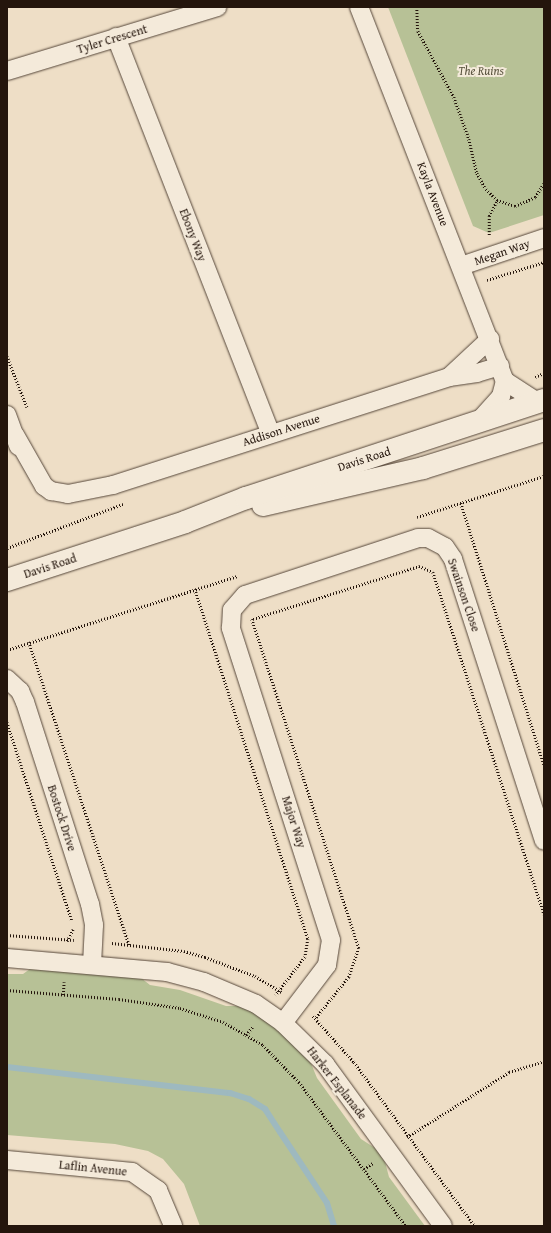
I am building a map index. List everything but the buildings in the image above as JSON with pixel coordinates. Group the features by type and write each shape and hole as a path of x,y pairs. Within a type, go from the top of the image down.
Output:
{"main road":[{"name":"Davis Road","path":"7,580 185,522 246,498 541,401"},
{"name":"Davis Road","path":"185,522 423,468 544,430"}],"street":[{"name":"Tyler Crescent","path":"7,71 217,7"},
{"name":"Kayla Avenue","path":"359,7 502,373"},
{"name":"Ebony Way","path":"116,37 270,433"},
{"name":"Megan Way","path":"461,266 544,238"},
{"name":"Addison Avenue","path":"449,377 490,339"},
{"name":"Addison Avenue","path":"7,415 15,435 39,478 51,491 68,494 113,485 270,433 449,377 477,373 502,373"},
{"path":"502,373 541,401"},
{"path":"477,423 500,396 502,373"},
{"name":"Addison Avenue","path":"15,435 24,473 36,493 58,504 72,504 87,500 113,485"},
{"name":"Swainson Close","path":"232,610 237,602 250,592 406,542 428,538 445,547 453,559 544,841"},
{"name":"Major Way","path":"232,610 231,628 331,940 327,965 284,1023"},
{"name":"Bostock Drive","path":"7,679 20,691 25,702 90,904 94,925 92,965"},
{"name":"Harker Esplanade","path":"7,958 92,965 186,976 225,989 264,1009 284,1023 325,1064 443,1226"},
{"name":"Laflin Avenue","path":"7,1160 132,1172 158,1190 165,1202 173,1226"}],"path":[{"path":"417,7 418,31 454,97 469,139 477,173 486,189 496,200 514,206 535,197 544,183"},
{"path":"469,286 544,262"},
{"path":"7,356 29,414"},
{"path":"87,500 93,517"},
{"path":"461,503 544,764"},
{"path":"252,619 419,566 433,572 544,914"},
{"path":"195,589 308,939 305,957 264,1009 246,1035"},
{"path":"29,642 129,945"},
{"path":"7,722 74,928 67,940 63,995"},
{"path":"7,990 180,1008 223,1022 263,1045 299,1082 406,1226"},
{"path":"364,1169 509,1072 544,1060"}],"green space":[{"name":"The Ruins","path":"388,7 544,7 544,215 489,233 473,226"},
{"path":"30,969 141,978 150,985 180,990 226,1006 243,1006 267,1021 285,1035 310,1061 317,1078 361,1139 378,1150 385,1162 389,1177 425,1226 200,1226 184,1184 163,1159 148,1151 115,1144 7,1135 7,974 23,974"}],"waterway":[{"path":"7,1067 230,1093 249,1099 265,1109 327,1203 334,1226"}]}
